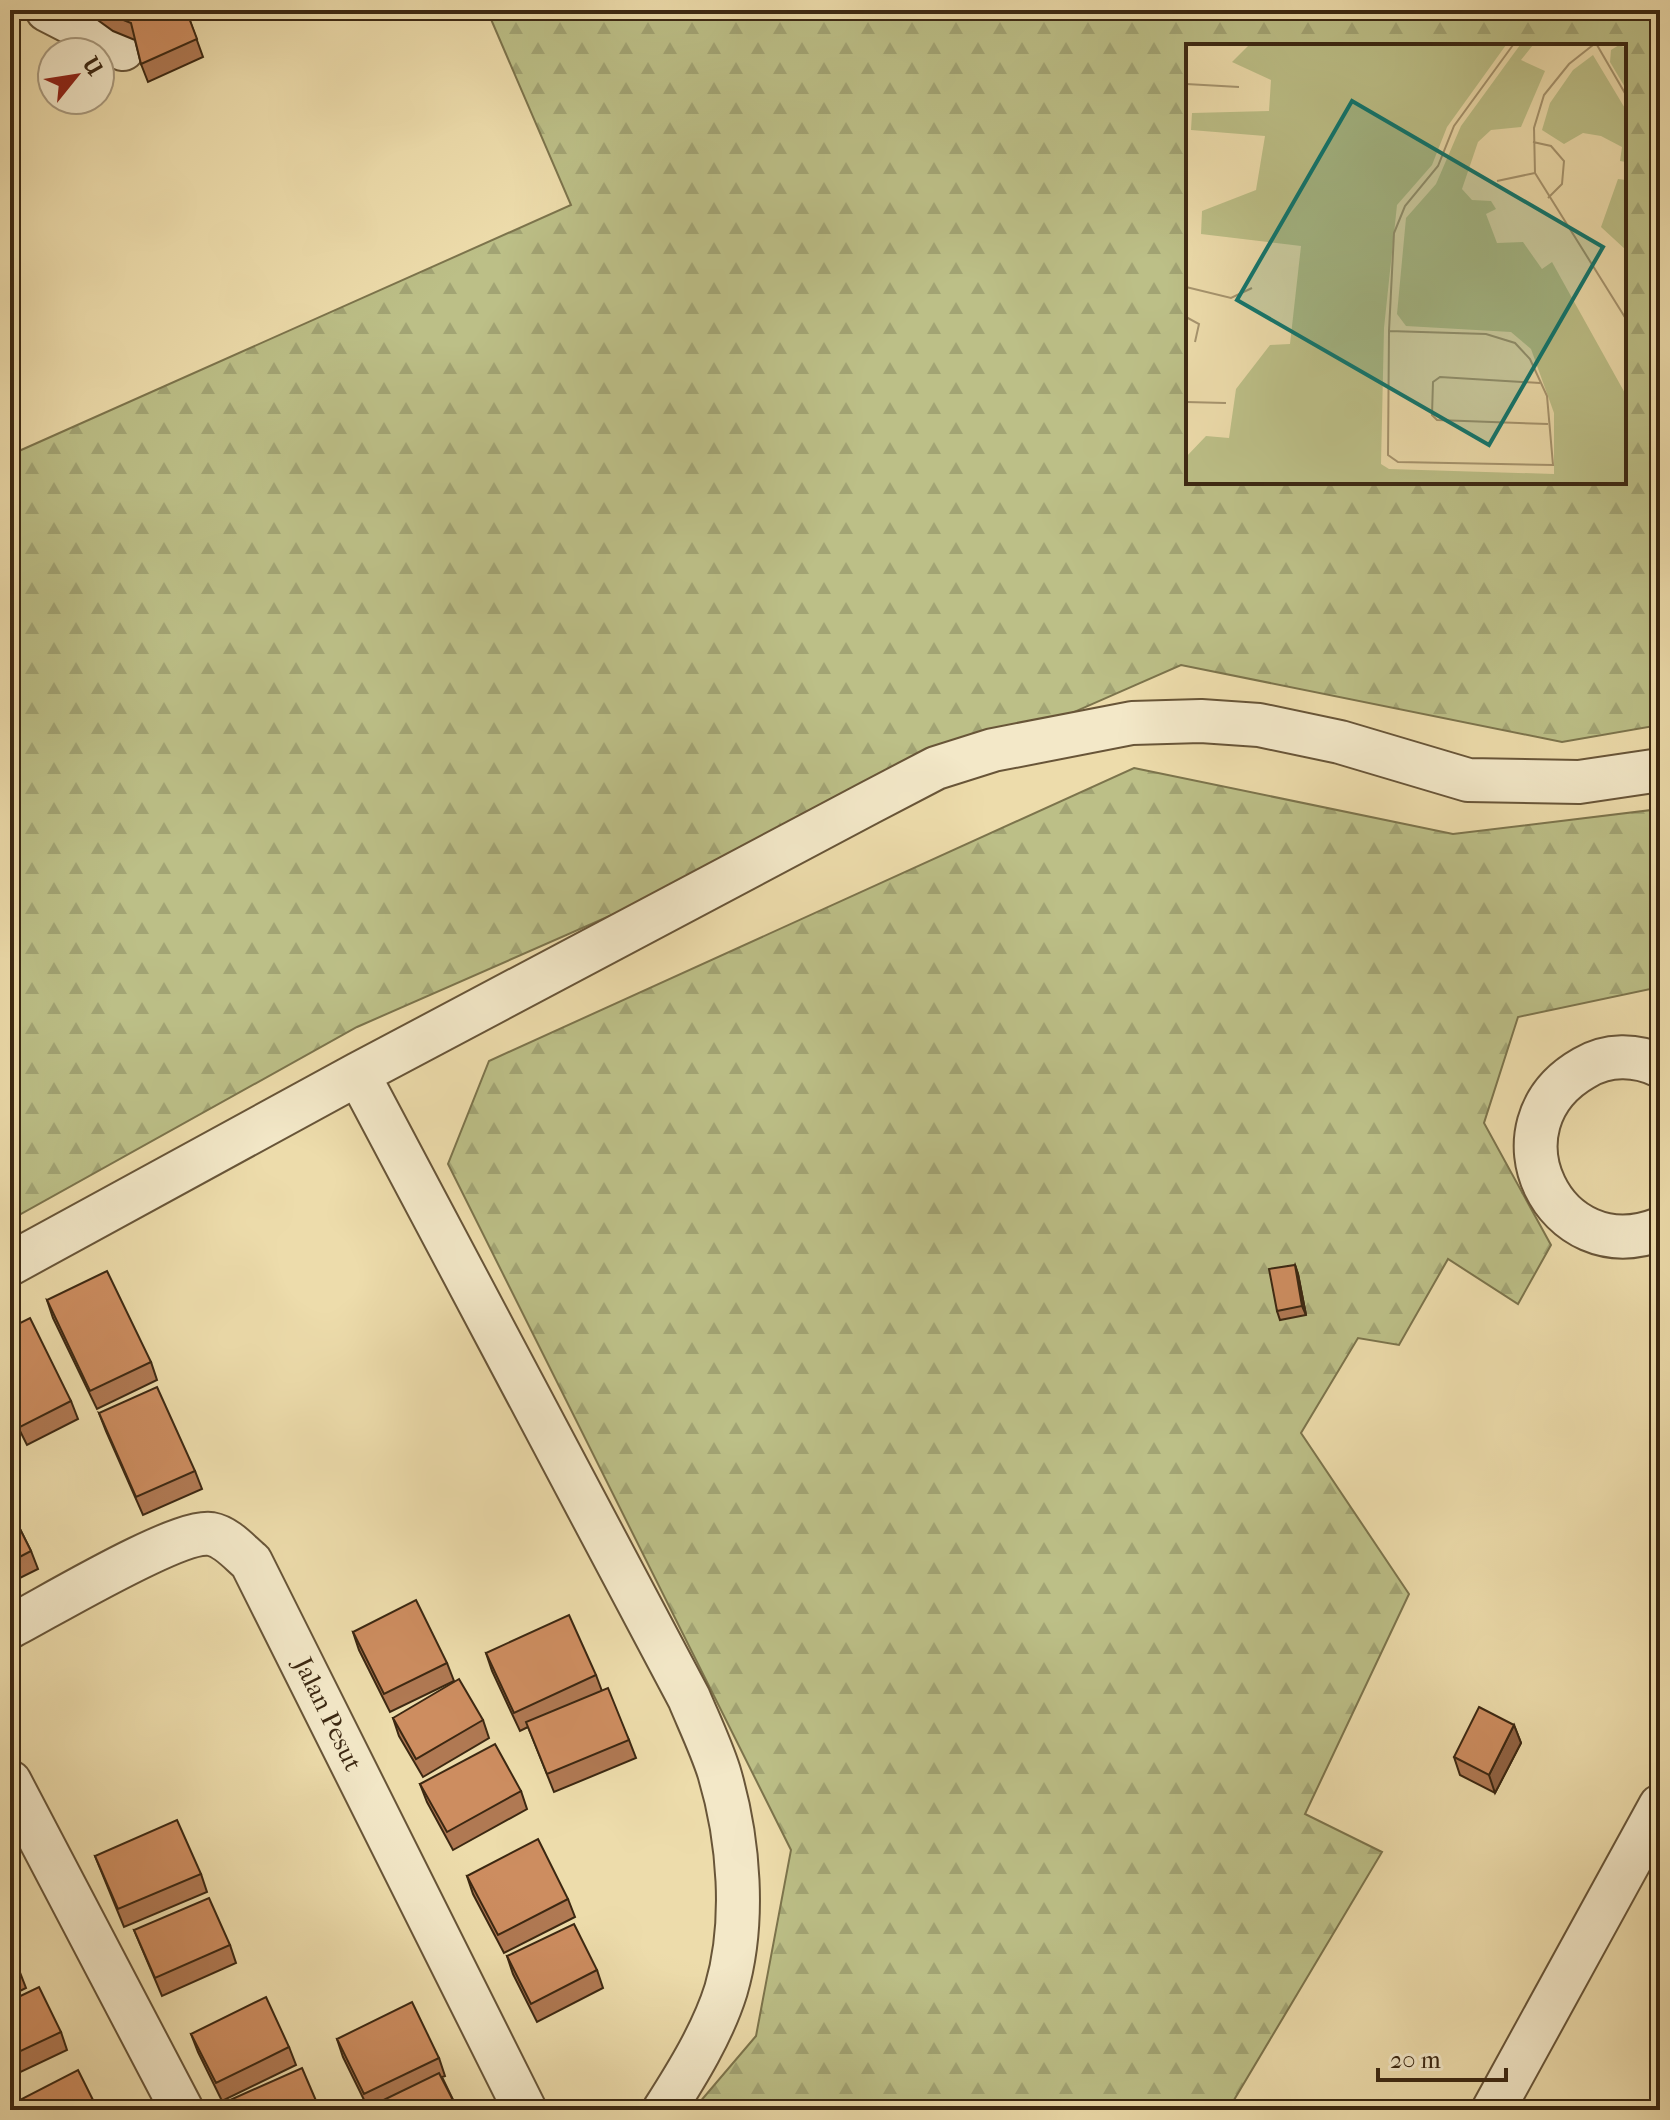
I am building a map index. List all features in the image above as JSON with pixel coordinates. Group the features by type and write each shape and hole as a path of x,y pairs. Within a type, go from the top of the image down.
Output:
{"street":[{"path":"47,10 123,49"},
{"path":"10,1264 358,1074 936,768 993,750 1132,723 1201,721 1259,725 1340,742 1468,780 1579,782 1660,770"},
{"path":"1660,1066 1650,1061 1620,1056 1591,1063 1566,1078 1547,1101 1541,1114 1536,1128 1535,1158 1544,1186 1561,1211 1585,1228 1614,1237 1643,1235 1660,1229"},
{"path":"358,1074 689,1698 719,1771 736,1851 738,1916 726,1990 693,2065 664,2110"},
{"name":"Jalan Pesut","path":"10,1627 158,1548 190,1537 210,1534 226,1540 251,1562 525,2110"},
{"path":"10,1782 182,2110"},
{"path":"1493,2110 1660,1806"}],"green space":[{"path":"487,10 1660,10 1660,725 1562,742 1181,665 357,1027 10,1220 10,455 571,205"},
{"path":"1134,768 1453,834 1660,809 1660,987 1518,1017 1484,1123 1551,1245 1518,1304 1448,1259 1399,1345 1358,1338 1301,1433 1409,1594 1305,1814 1382,1852 1228,2110 693,2110 756,2036 791,1850 448,1164 489,1061"}],"building":[{"path":"102,10 186,10 197,39 141,64 131,23"},
{"path":"1295,1265 1302,1306 1277,1311 1269,1269"},
{"path":"107,1271 151,1362 90,1391 47,1300"},
{"path":"30,1318 71,1401 20,1427 10,1406 10,1328"},
{"path":"157,1387 195,1471 136,1497 99,1413"},
{"path":"10,1509 31,1551 10,1562"},
{"path":"416,1600 447,1663 384,1694 353,1632"},
{"path":"569,1615 596,1675 514,1713 486,1653"},
{"path":"459,1679 483,1720 416,1759 393,1718"},
{"path":"608,1688 629,1740 547,1774 526,1722"},
{"path":"1479,1707 1514,1725 1489,1775 1454,1757"},
{"path":"495,1744 521,1791 447,1832 420,1784"},
{"path":"177,1820 201,1874 118,1909 95,1856"},
{"path":"538,1839 568,1899 498,1935 467,1876"},
{"path":"209,1898 230,1945 155,1978 134,1930"},
{"path":"574,1924 597,1970 531,2004 507,1956"},
{"path":"10,1952 19,1970 10,1974"},
{"path":"39,1987 61,2032 10,2056 10,2001"},
{"path":"266,1997 289,2047 216,2083 191,2034"},
{"path":"412,2002 439,2058 364,2094 337,2039"},
{"path":"302,2068 320,2110 234,2110 230,2100"},
{"path":"78,2070 98,2110 10,2110 10,2105"},
{"path":"439,2073 458,2110 370,2110 369,2107"}]}
